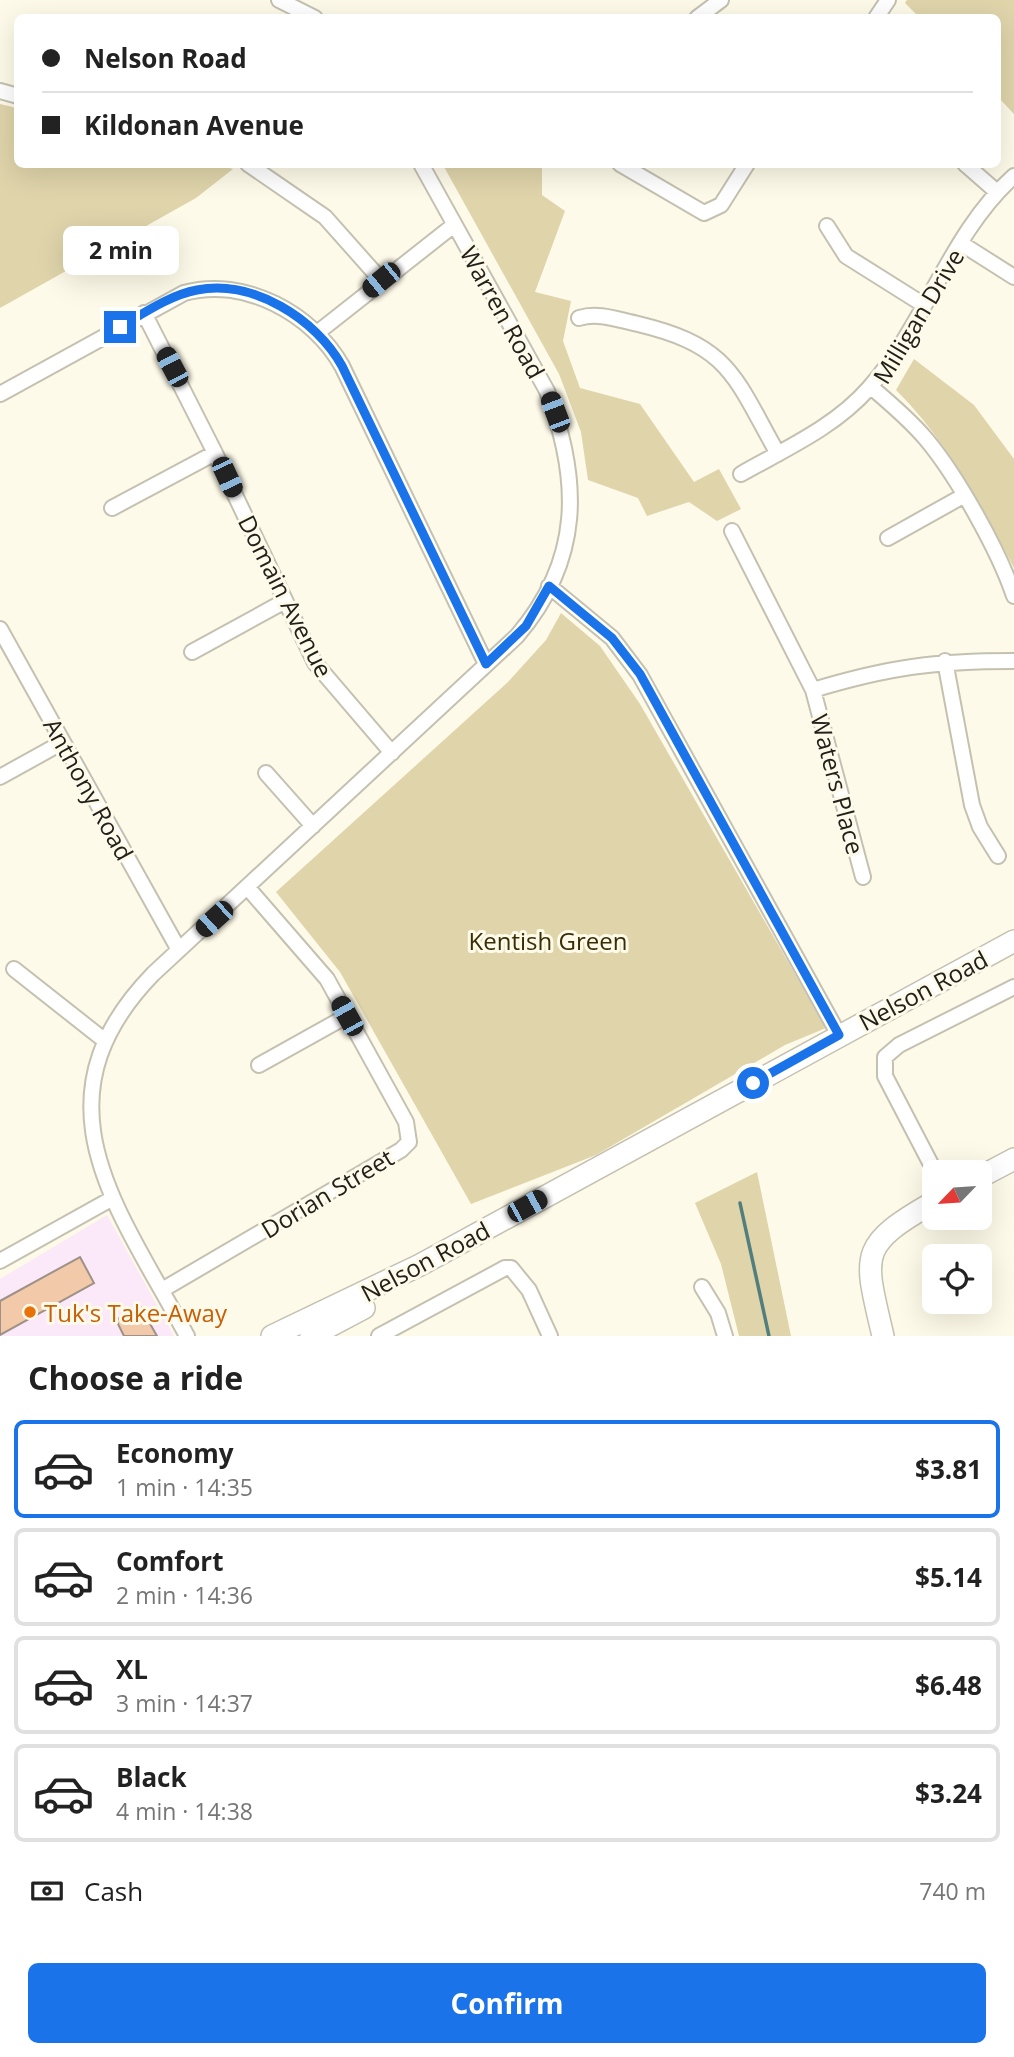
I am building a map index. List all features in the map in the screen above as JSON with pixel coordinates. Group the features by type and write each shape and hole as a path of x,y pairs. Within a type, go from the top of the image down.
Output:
{"main road":[{"name":"Nelson Road","path":"311,1336 550,1204 613,1162 839,1035 1014,941"},
{"path":"992,1171 1014,1159"},
{"path":"883,1336 871,1281 871,1254 878,1240 892,1227 922,1209"},
{"name":"Nelson Road","path":"272,1336 337,1322"}],"street":[{"path":"279,0 307,14"},
{"path":"702,14 721,0"},
{"path":"254,168 330,222 381,280"},
{"name":"Warren Road","path":"187,1336 113,1198 97,1159 91,1125 92,1091 104,1040 137,991 526,626 549,586 569,529 571,488 566,452 547,391 423,168"},
{"path":"626,168 689,207 704,213 721,205 744,168"},
{"path":"970,168 997,192"},
{"name":"Milligan Drive","path":"1014,176 997,192 870,387 926,439 963,496 1014,596"},
{"path":"317,333 454,225"},
{"path":"827,226 849,259 924,305"},
{"path":"962,244 1014,277"},
{"path":"0,394 184,293 220,289 268,301 298,317 317,333 337,357 486,664"},
{"name":"Domain Avenue","path":"144,313 320,671 392,753"},
{"path":"579,317 596,315 667,331 706,348 732,373 778,454"},
{"path":"741,474 825,425 870,387"},
{"path":"112,508 215,453"},
{"path":"888,538 963,496"},
{"name":"Waters Place","path":"732,531 813,690 863,877"},
{"path":"549,586 605,631 640,674 839,1035"},
{"path":"192,652 285,601"},
{"name":"Anthony Road","path":"0,629 179,950"},
{"path":"945,661 972,805 980,827 999,856"},
{"name":"Waters Place","path":"813,690 890,668 945,661 1014,661"},
{"path":"0,777 63,742"},
{"path":"267,774 313,826"},
{"name":"Dorian Street","path":"162,1290 401,1150 409,1142 406,1122 314,961 248,888"},
{"path":"14,970 104,1040"},
{"path":"929,1160 885,1076 885,1057 899,1045 1014,987"},
{"path":"259,1065 347,1016"},
{"path":"0,1261 113,1198"},
{"path":"379,1336 497,1270 511,1268 529,1290 550,1336"},
{"path":"702,1287 718,1312 725,1336"}],"shaded area":[{"path":"107,1215 174,1336 0,1336 0,1279"}],"green space":[{"path":"907,0 1014,0 1014,114 1001,100 1001,14 916,14 905,3"},
{"path":"0,104 14,107 14,168 233,169 196,198 0,308"},
{"path":"445,168 542,168 542,195 565,211 535,292 571,301 563,341 580,388 640,404 694,482 719,469 741,509 717,521 689,502 647,516 638,498 588,480 581,432 559,374"},
{"path":"914,359 974,405 1014,459 1014,568 947,452 896,390"},
{"name":"Kentish Green","path":"561,613 600,646 640,704 826,1028 785,1045 596,1155 471,1204 340,972 276,892 508,682 546,640"},
{"path":"757,1172 791,1336 739,1336 721,1264 695,1203"}],"building":[{"path":"80,1257 94,1283 0,1335 0,1301"},
{"path":"140,1306 157,1336 124,1336 116,1320"}],"waterway":[{"path":"740,1203 769,1336"}],"place":[{"name":"Tuk's Take-Away","path":"30,1312"}],"route":[{"path":"120,327 184,293 208,288 239,291 255,296 298,317 326,342 342,366 486,664 526,626 549,586 598,625 623,651 640,674 839,1035 753,1083"}]}
